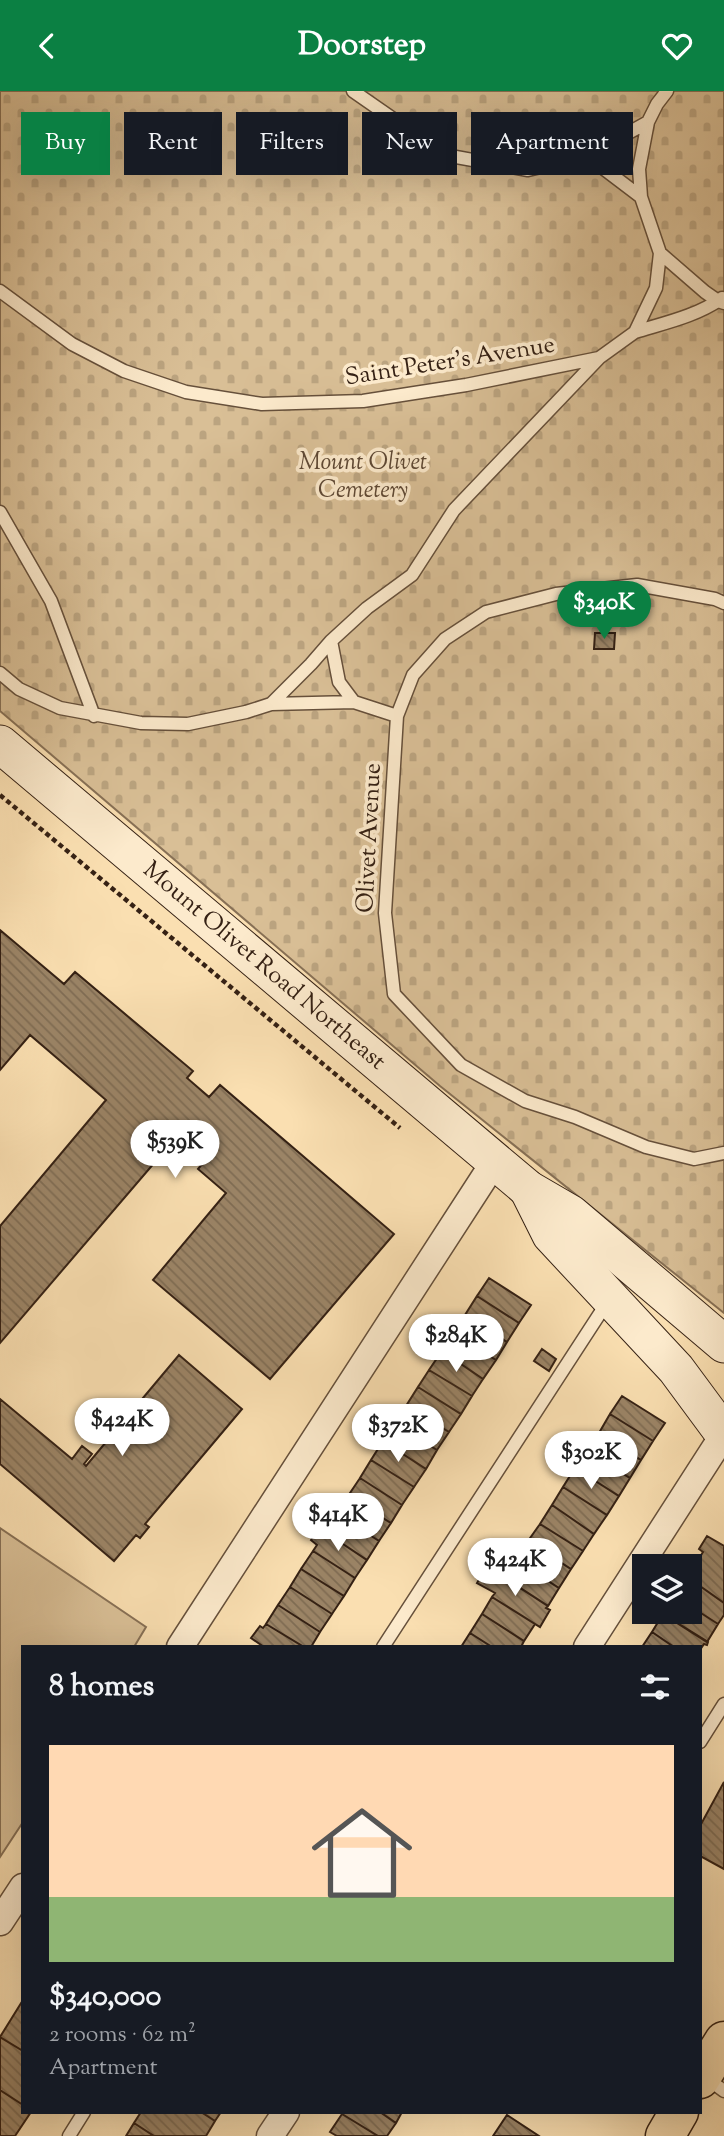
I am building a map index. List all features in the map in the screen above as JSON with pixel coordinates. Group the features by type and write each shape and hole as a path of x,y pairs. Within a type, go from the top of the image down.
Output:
{"main road":[{"name":"Mount Olivet Road Northeast","path":"0,744 528,1189 571,1214 724,1344"},
{"name":"Mount Olivet Road Northeast","path":"528,1189 551,1235 676,1369 724,1434"},
{"path":"707,2080 724,2041"},
{"path":"664,2136 678,2114"}],"street":[{"path":"181,1645 495,1161"},
{"path":"588,1645 724,1434"},
{"path":"0,1922 21,1890"},
{"path":"270,2136 285,2114"}],"lane":[{"path":"353,91 445,155 471,160"},
{"path":"635,332 656,288 660,253 641,197 639,169 648,123 667,91"},
{"path":"633,131 648,123"},
{"path":"612,175 641,197"},
{"path":"271,705 331,641 367,608 412,575 454,510 599,358 635,332 673,321 722,300 660,253"},
{"name":"Saint Peter's Avenue","path":"0,291 72,344 124,371 186,392 262,404 362,401 599,358"},
{"path":"0,512 51,601 94,716"},
{"name":"Olivet Avenue","path":"724,603 637,585 556,594 486,613 445,639 412,675 397,716 385,913 394,994 461,1065 524,1101 575,1117 646,1147 694,1159 724,1153"},
{"path":"331,641 339,681 354,702"},
{"path":"0,673 19,689 60,708 141,723 188,724 271,705 354,702 397,716"},
{"path":"384,1645 610,1298"},
{"path":"702,1739 724,1704"},
{"path":"69,2136 84,2114"}],"path":[{"path":"0,795 401,1129"}],"green space":[{"name":"Mount Olivet Cemetery","path":"0,91 724,91 724,1313 440,1086 0,711"},
{"path":"0,1528 146,1627 135,1645 21,1645 21,1825 0,1857"}],"building":[{"path":"595,633 615,633 614,649 594,649"},
{"path":"0,930 64,984 75,972 193,1071 187,1078 209,1097 220,1085 394,1234 270,1379 153,1280 226,1193 198,1169 213,1151 185,1127 0,1343 0,1226 106,1100 30,1035 0,1070"},
{"path":"489,1278 531,1305 519,1323 477,1296"},
{"path":"477,1296 519,1323 507,1342 465,1315"},
{"path":"465,1315 507,1342 496,1360 453,1333"},
{"path":"453,1333 496,1360 483,1379 442,1351"},
{"path":"542,1349 556,1359 549,1371 534,1361"},
{"path":"442,1351 483,1379 472,1396 429,1370"},
{"path":"179,1355 242,1409 145,1524 149,1527 140,1538 136,1535 114,1561 0,1464 0,1399 72,1459 82,1446 92,1454 84,1464 86,1466"},
{"path":"429,1370 472,1396 461,1414 418,1387"},
{"path":"418,1387 461,1414 449,1432 406,1406"},
{"path":"622,1396 665,1423 653,1441 610,1414"},
{"path":"406,1406 449,1432 437,1450 395,1424"},
{"path":"610,1414 653,1441 641,1460 599,1433"},
{"path":"395,1424 437,1450 426,1469 383,1441"},
{"path":"599,1433 641,1460 630,1478 587,1451"},
{"path":"383,1441 426,1469 414,1487 371,1460"},
{"path":"587,1451 630,1478 619,1496 575,1468"},
{"path":"371,1460 414,1487 402,1505 360,1478"},
{"path":"575,1468 619,1496 607,1515 563,1487"},
{"path":"360,1478 402,1505 391,1523 348,1496"},
{"path":"563,1487 607,1515 594,1534 552,1505"},
{"path":"348,1496 391,1523 379,1541 337,1514"},
{"path":"552,1505 594,1534 583,1551 540,1524"},
{"path":"337,1514 379,1541 367,1560 325,1532"},
{"path":"540,1524 583,1551 571,1569 528,1541"},
{"path":"319,1528 367,1560 355,1578 313,1551 317,1545 311,1540"},
{"path":"707,1536 724,1546 724,1603 702,1587 703,1552 699,1549"},
{"path":"528,1541 571,1569 559,1588 516,1560"},
{"path":"313,1551 355,1578 344,1596 301,1569"},
{"path":"516,1560 559,1588 548,1606 505,1578"},
{"path":"301,1569 344,1596 332,1614 290,1587"},
{"path":"485,1569 505,1578 548,1606 546,1608 550,1610 540,1627 492,1597 495,1593 477,1583"},
{"path":"290,1587 332,1614 320,1632 278,1605"},
{"path":"702,1587 724,1603 724,1615 718,1624 702,1614"},
{"path":"492,1597 535,1624 524,1641 482,1614"},
{"path":"278,1605 320,1632 312,1645 301,1645 266,1624"},
{"path":"482,1614 524,1641 522,1645 489,1645 470,1633"},
{"path":"702,1614 718,1624 707,1642 679,1624 702,1624"},
{"path":"266,1624 301,1645 261,1645 251,1638 260,1626 263,1628"},
{"path":"657,1624 679,1624 708,1642 702,1647 671,1645 652,1632"},
{"path":"652,1632 671,1645 643,1645"},
{"path":"470,1633 489,1645 462,1645"},
{"path":"724,1782 724,1869 702,1857 702,1822"},
{"path":"21,2003 21,2050 0,2037"},
{"path":"0,2037 21,2050 21,2104 0,2090"},
{"path":"0,2090 21,2104 21,2114 30,2114 15,2136 0,2136"},
{"path":"140,2114 204,2114 215,2121 206,2136 154,2136 134,2123"},
{"path":"204,2114 220,2114 215,2121"},
{"path":"342,2114 383,2114 396,2123 387,2136 378,2136"},
{"path":"342,2114 378,2136 337,2136 330,2132"},
{"path":"383,2114 401,2114 396,2123"},
{"path":"507,2115 539,2136 493,2136"},
{"path":"134,2123 154,2136 126,2136"}]}
